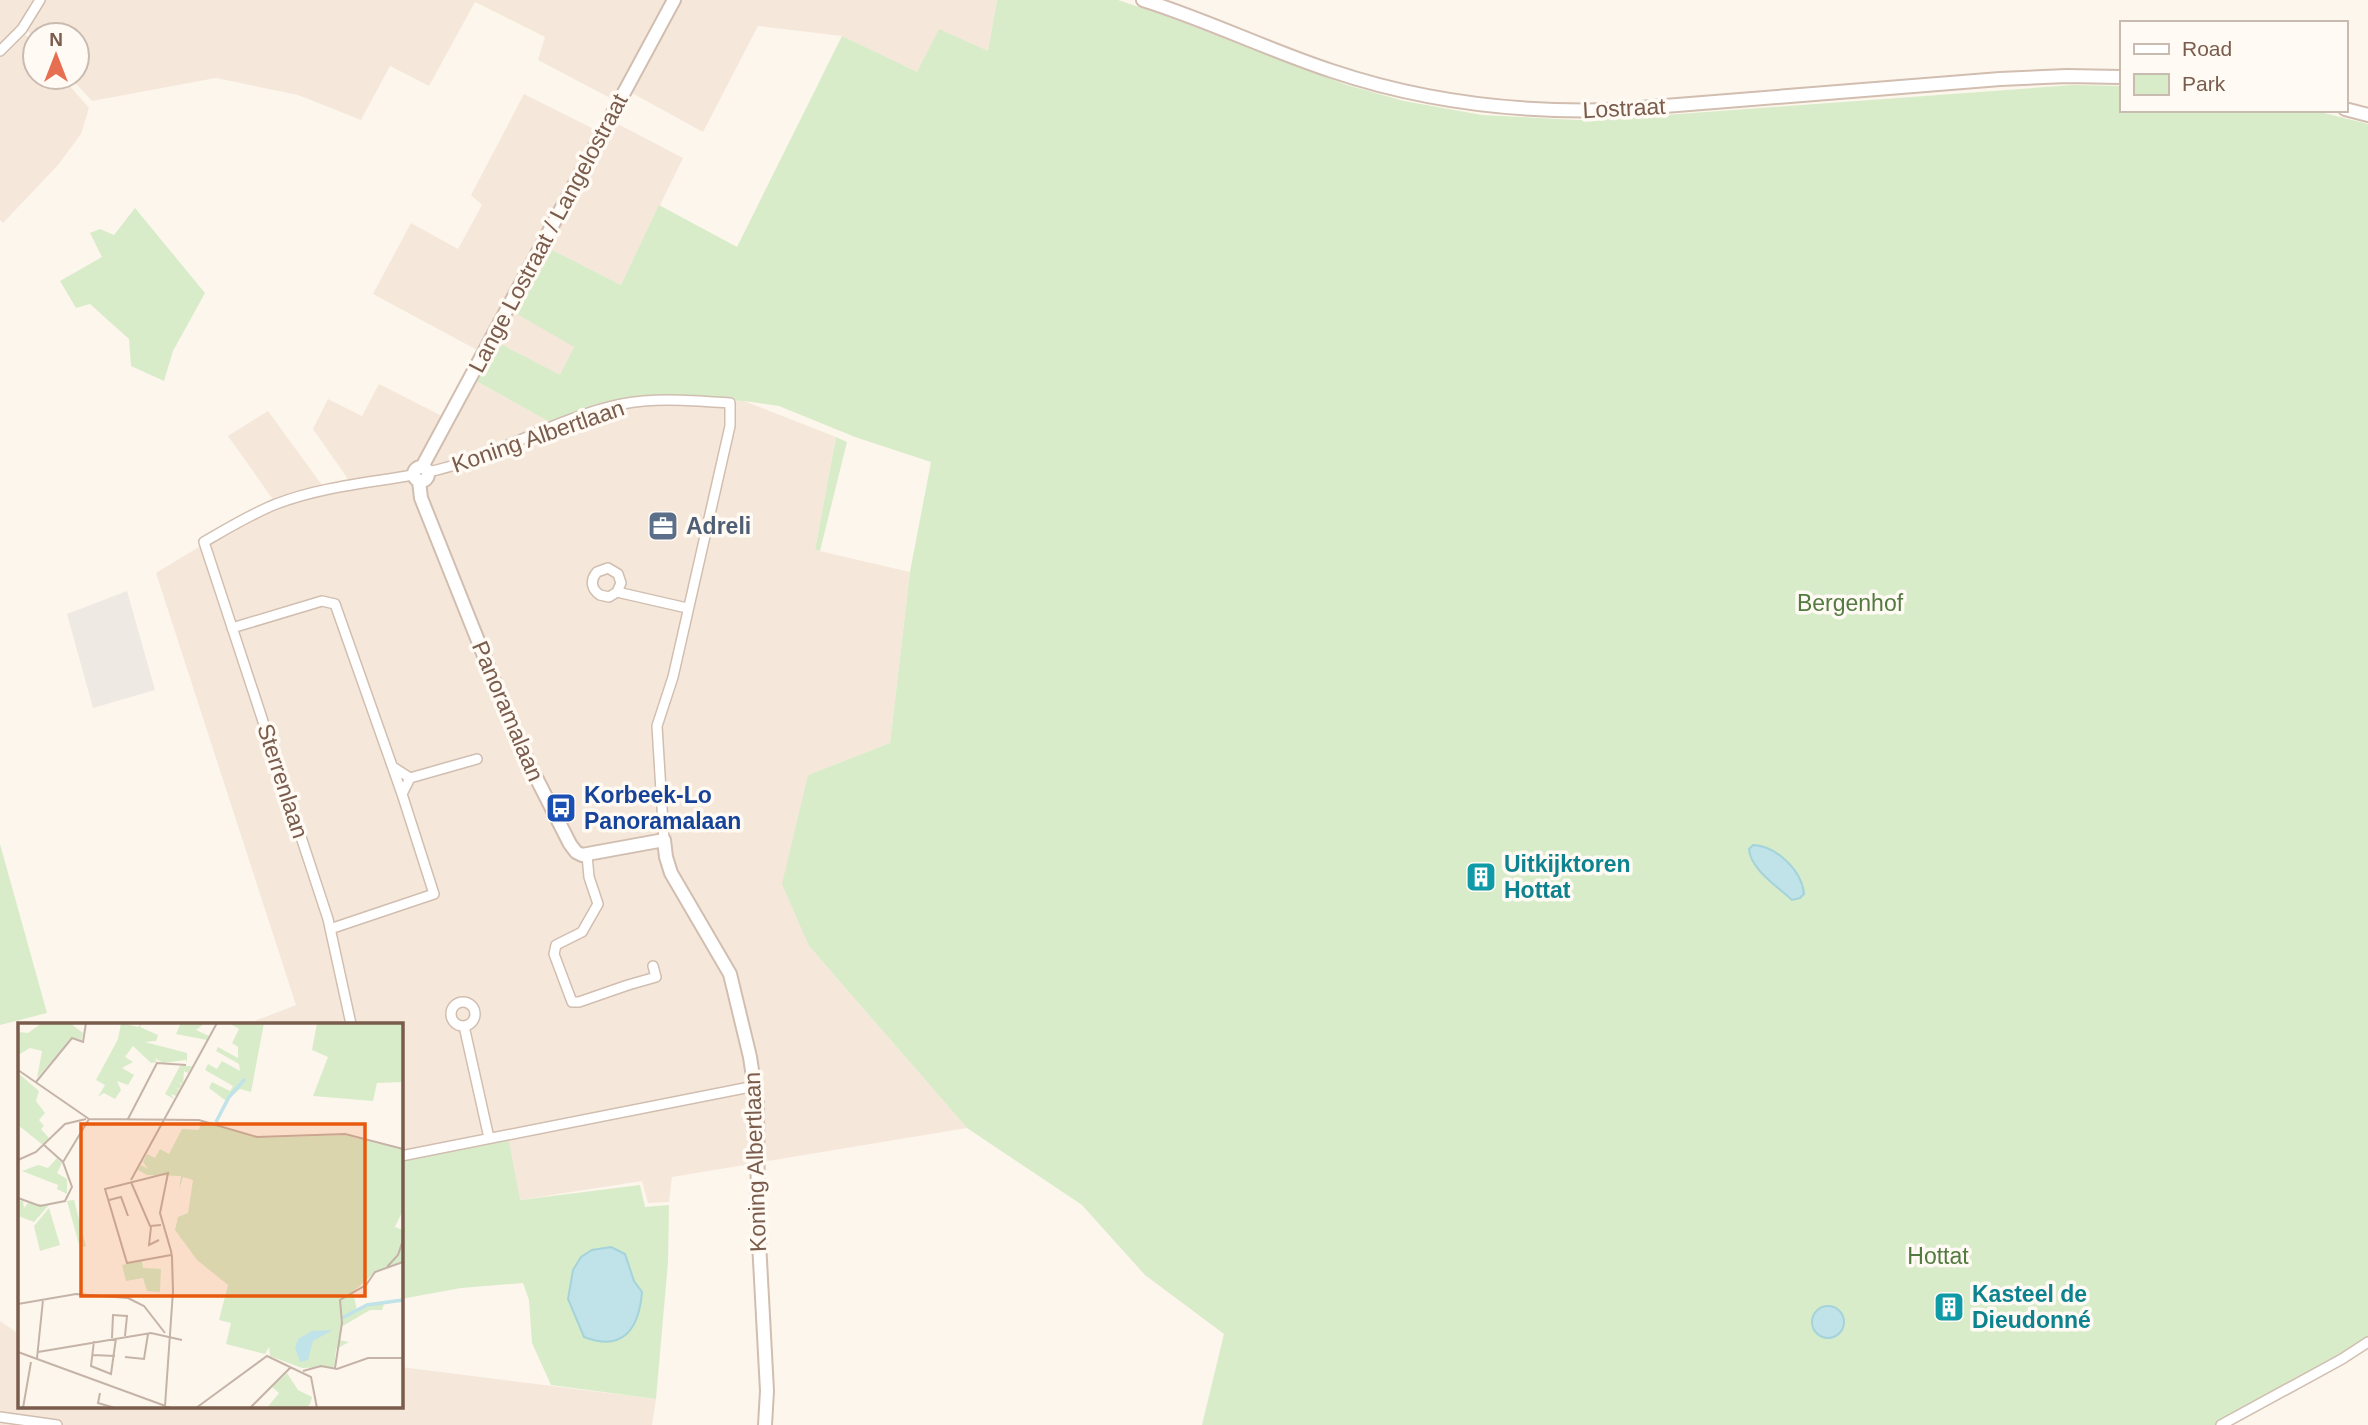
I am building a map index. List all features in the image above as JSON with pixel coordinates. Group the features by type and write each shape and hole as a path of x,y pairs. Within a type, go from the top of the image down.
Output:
{"street":[{"path":"0,51 22,30 40,0"},
{"name":"Lange Lostraat / Langelostraat","path":"421,474 674,0"},
{"name":"Lostraat","path":"1143,0 1331,71 1416,95 1513,109 1560,112 1615,110 2000,79 2120,77"},
{"path":"2347,110 2368,115"},
{"name":"Koning Albertlaan","path":"421,474 474,460 563,423 619,405 645,400 730,403 730,426 673,677 657,726 666,858 671,873 730,974 755,1086 758,1223 767,1391 765,1425"},
{"name":"Sterrenlaan","path":"351,1023 330,929 204,541 242,520 288,500 318,491 421,474"},
{"name":"Panoramalaan","path":"421,474 421,498 520,746 570,844 578,854 587,855"},
{"path":"617,592 687,608"},
{"path":"232,628 322,601 335,604 402,794 434,894 330,929"},
{"path":"402,794 410,778 477,759"},
{"path":"393,767 410,778"},
{"path":"653,966 656,978 572,1002 554,954 556,945 582,932 598,904 589,877 587,855 664,840"},
{"path":"464,1026 489,1138"},
{"path":"402,1156 755,1086"},
{"path":"2221,1425 2368,1342"},
{"path":"0,1417 57,1425"}],"shaded area":[{"path":"0,0 34,0 19,27 21,91 74,91 89,108 81,134 58,165 3,223 0,220"},
{"path":"45,0 997,0 988,52 917,73 842,36 758,26 703,132 632,93 616,123 683,158 621,285 551,250 574,347 560,376 499,343 477,350 373,294 411,223 458,249 482,205 471,195 524,94 596,130 612,99 538,60 545,37 475,2 429,86 390,66 361,120 298,95 216,78 92,101 83,91 91,91 91,21 32,21"},
{"path":"469,377 550,422 645,397 744,401 836,437 815,550 910,572 890,743 808,775 809,946 967,1128 672,1177 669,1202 648,1203 642,1181 520,1200 402,1159 402,1023 250,1023 296,1005 156,573 274,501 228,436 268,411 322,485 350,482 313,429 328,399 362,416 379,384 444,417"},
{"path":"127,591 155,690 93,708 67,614"},
{"path":"0,1321 18,1333 18,1408 402,1408 402,1367 656,1399 652,1425 0,1425"}],"green space":[{"path":"997,0 1118,0 1347,85 1404,101 1482,115 1612,119 2073,85 2120,86 2120,112 2320,112 2368,124 2368,1337 2215,1425 1202,1425 1224,1334 1145,1275 1082,1205 967,1128 809,946 782,884 808,775 890,743 910,572 931,462 855,437 779,406 744,401 645,397 550,422 476,381 499,343 560,375 574,347 517,314 552,250 621,285 659,205 737,247 842,36 917,72 939,29 988,51"},
{"path":"135,208 205,293 173,351 164,381 131,366 129,339 90,304 76,308 60,281 102,257 90,233 100,229 114,235"},
{"path":"836,437 847,442 820,551 815,550"},
{"path":"0,844 47,1013 0,1025"},
{"path":"508,1136 520,1200 640,1185 645,1207 669,1205 668,1262 656,1399 551,1385 532,1343 529,1300 523,1283 461,1288 402,1299 402,1159"}],"water":[{"path":"1753,845 1762,846 1779,855 1793,868 1802,885 1804,894 1800,898 1792,900 1759,870 1749,849"},
{"path":"611,1247 625,1254 634,1281 642,1292 633,1326 627,1334 609,1342 584,1337 568,1299 573,1270 581,1257 592,1250"},
{"path":"1828,1306 1840,1310 1844,1322 1840,1334 1828,1338 1816,1334 1812,1322 1816,1310"}],"place":[{"name":"Adreli","path":"663,526"},
{"name":"Korbeek-Lo Panoramalaan","path":"561,808"},
{"name":"Uitkijktoren Hottat","path":"1481,877"},
{"name":"Kasteel de Dieudonné","path":"1949,1307"}],"park label":[{"name":"Bergenhof","path":"1850,603"},
{"name":"Hottat","path":"1938,1256"}]}
